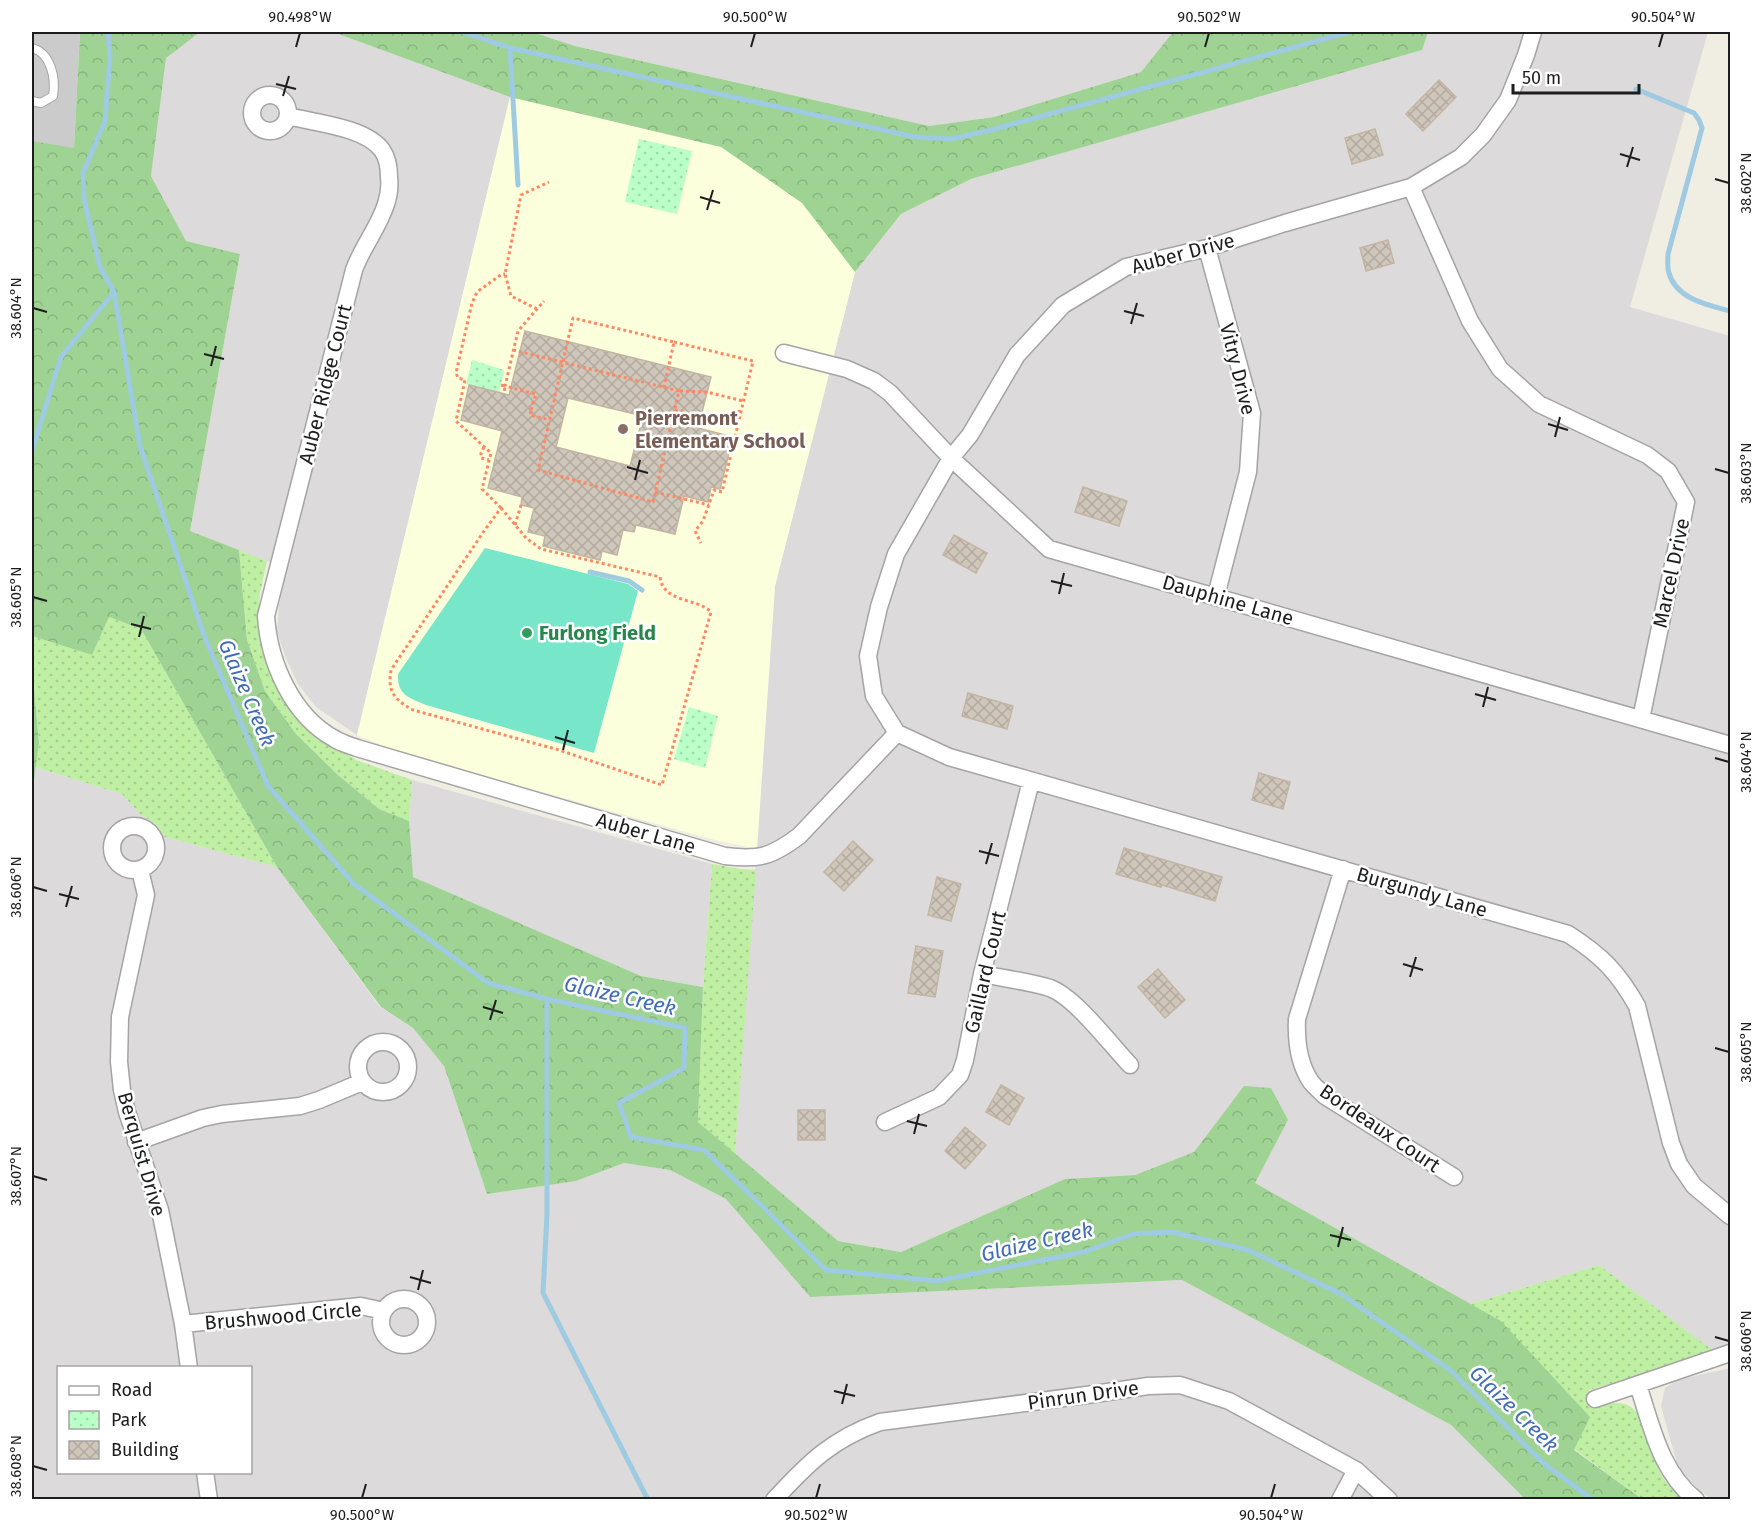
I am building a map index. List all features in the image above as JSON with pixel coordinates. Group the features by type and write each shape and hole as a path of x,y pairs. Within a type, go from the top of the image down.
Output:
{"street":[{"name":"Auber Drive","path":"897,733 874,696 868,656 879,607 896,554 951,458 970,435 1017,356 1062,305 1126,267 1207,248 1411,187 1461,157 1483,135 1508,100 1533,32"},
{"name":"Auber Ridge Court","path":"288,116 353,130 368,138 382,150 389,166 390,183 387,202 358,257 354,270 266,616 271,652 288,691 306,715"},
{"name":"Marcel Drive","path":"1411,187 1470,321 1500,369 1539,404 1647,455 1668,471 1686,502 1641,719"},
{"name":"Vitry Drive","path":"1207,248 1252,413 1248,472 1216,597"},
{"name":"Dauphine Lane","path":"784,353 847,369 874,381 890,393 951,458 1049,549 1731,745"},
{"name":"Auber Lane","path":"306,715 320,730 336,740 357,748 725,856 744,858 762,856 780,850 798,836 897,733"},
{"name":"Burgundy Lane","path":"897,733 950,757 1568,934 1589,947 1610,966 1627,988 1637,1006 1671,1143 1679,1164 1694,1186 1731,1216"},
{"name":"Gaillard Court","path":"885,1122 939,1097 960,1075 982,974 1031,781"},
{"name":"Bordeaux Court","path":"1343,869 1297,1019 1296,1044 1302,1063 1310,1081 1325,1096 1454,1177"},
{"name":"Berquist Drive","path":"140,870 146,895 120,1017 119,1062 122,1090 136,1142 160,1210 183,1324 189,1366"},
{"path":"982,974 1050,988 1064,996 1078,1008 1130,1065"},
{"path":"136,1142 203,1118 300,1106 362,1082"},
{"name":"Brushwood Circle","path":"183,1324 361,1306 384,1311"},
{"path":"1595,1399 1731,1353"},
{"name":"Pinrun Drive","path":"774,1500 796,1476 831,1445 856,1431 880,1422 1148,1386 1180,1385 1229,1401 1356,1470 1389,1500"},
{"path":"1638,1385 1663,1458 1672,1475 1696,1500"},
{"path":"1340,1500 1356,1470"},
{"path":"205,1474 209,1500"}],"lane":[{"path":"32,48 37,49 49,62 55,82 53,96 41,103 32,101"}],"path":[{"path":"537,309 511,296 505,274 521,195 549,182"},
{"path":"501,508 392,670 389,680 394,696 399,703 413,710 560,750 662,784 711,612 708,608 685,601 672,594 663,587 660,577 541,549 526,538 501,508 482,489 490,453 456,421 466,380 459,378 456,373 472,303 477,292 505,274"},
{"path":"504,394 503,385 518,331 544,301"},
{"path":"679,391 653,502 538,471 573,318 753,361 722,492 714,490 703,521 695,531 701,543"},
{"path":"664,387 674,342"},
{"path":"513,350 679,391 707,392 743,401"},
{"path":"503,385 536,394 530,415 550,420"},
{"path":"675,410 731,424 733,415 741,410"},
{"path":"484,447 481,453 482,458 489,460"},
{"path":"656,492 708,505"},
{"path":"515,525 521,505"}],"shaded area":[{"path":"32,32 80,32 74,149 32,141"},
{"path":"200,32 333,32 510,97 357,735 316,707 298,684 285,656 277,631 279,605 287,569 190,531 240,254 186,241 151,176 166,57"},
{"path":"532,32 1173,32 1141,72 994,117 929,126 575,46"},
{"path":"1428,32 1708,32 1630,307 1730,336 1730,1364 1599,1265 1470,1304 1254,1183 1288,1120 1244,1087 1194,1152 1135,1175 1065,1179 901,1252 838,1241 735,1154 775,586 855,272 901,214 971,179 1421,50"},
{"name":"Pierremont Elementary School","path":"510,97 721,147 803,203 855,272 775,586 757,849 711,839 398,752 357,735"},
{"path":"35,767 122,794 141,815 155,823 165,837 277,867 380,1007 413,1028 444,1066 487,1194 576,1181 624,1163 670,1170 726,1199 810,1297 1182,1280 1451,1425 1525,1499 32,1500 32,794"},
{"path":"412,780 712,864 703,987 641,976 412,877 409,821"},
{"path":"1730,1368 1730,1499 1711,1499 1698,1489 1678,1467 1661,1406 1665,1388 1677,1380"}],"green space":[{"path":"80,32 200,32 166,58 151,176 186,241 240,254 190,531 239,550 247,640 265,691 296,734 338,775 379,809 409,821 413,877 641,976 703,987 698,1122 838,1241 901,1252 1065,1179 1135,1175 1194,1152 1244,1086 1271,1088 1288,1120 1255,1183 1501,1321 1590,1417 1574,1450 1642,1499 1525,1499 1451,1425 1182,1280 810,1297 726,1199 670,1170 624,1163 576,1181 487,1194 444,1066 413,1028 381,1007 277,867 141,629 109,617 92,655 32,636 32,141 74,148"},
{"path":"333,32 532,32 575,46 929,126 994,117 1141,72 1173,32 1428,32 1422,50 971,179 901,214 855,272 802,203 721,147 510,97"},
{"path":"639,139 692,151 677,214 625,202"},
{"path":"472,360 504,370 499,393 466,384"},
{"name":"Furlong Field","path":"485,548 628,584 638,591 594,753 426,705 402,692 398,674"},
{"path":"239,550 267,561 260,593 258,619 322,738 356,760 412,780 409,821 379,809 338,775 296,734 265,691 247,640"},
{"path":"109,617 141,629 277,867 165,837 155,823 141,815 122,794 35,767 39,743 32,665 32,636 92,655"},
{"path":"32,665 39,743 32,794"},
{"path":"689,707 718,716 705,768 674,759"},
{"path":"712,864 756,870 735,1154 698,1122 703,987"},
{"path":"1599,1265 1715,1352 1589,1390 1598,1406 1617,1403 1635,1410 1645,1427 1659,1471 1682,1499 1642,1499 1574,1449 1501,1321 1470,1304"}],"building":[{"path":"1439,80 1456,97 1423,131 1406,114"},
{"path":"1375,129 1383,155 1352,164 1345,138"},
{"path":"1388,240 1394,263 1366,271 1360,248"},
{"path":"525,331 711,377 698,428 733,437 720,489 711,487 708,502 684,496 675,534 636,525 634,532 623,530 617,555 602,551 600,560 543,546 545,536 528,532 534,508 521,505 522,497 488,488 502,431 461,420 469,385 509,395","holes":["568,398 643,416 630,466 556,447"]},
{"path":"1083,487 1127,501 1119,526 1075,512"},
{"path":"954,535 987,553 976,573 943,555"},
{"path":"968,693 1013,706 1007,729 962,716"},
{"path":"1259,773 1290,782 1283,809 1252,800"},
{"path":"853,841 873,860 844,891 824,872"},
{"path":"1124,848 1222,877 1215,901 1116,874"},
{"path":"937,877 961,884 951,921 928,915"},
{"path":"916,946 943,951 935,997 908,993"},
{"path":"1158,969 1185,1000 1165,1018 1138,987"},
{"path":"1001,1085 1024,1098 1009,1125 986,1112"},
{"path":"798,1110 825,1110 825,1140 798,1140"},
{"path":"965,1127 986,1145 965,1169 945,1151"}],"waterway":[{"name":"Glaize Creek","path":"108,32 110,57 105,121 83,173 84,199 100,267 114,292 140,446 205,638 268,786 354,884 488,983 547,999 685,1028 684,1068 619,1103 631,1137 704,1150 826,1270 937,1281 1084,1252 1133,1234 1172,1232 1248,1250 1341,1294 1450,1370 1542,1462 1593,1500"},
{"path":"462,32 510,48 915,137 951,139 1350,32"},
{"path":"510,48 518,185"},
{"path":"1636,89 1694,113 1699,120 1702,128 1668,254 1668,269 1673,282 1686,295 1694,300 1730,311"},
{"path":"32,451 61,357 114,292"},
{"path":"590,572 629,581 642,590"},
{"path":"547,999 547,1214 543,1293 648,1500"}],"place":[{"name":"Pierremont Elementary School","path":"623,429"},
{"name":"Furlong Field","path":"527,633"}]}
